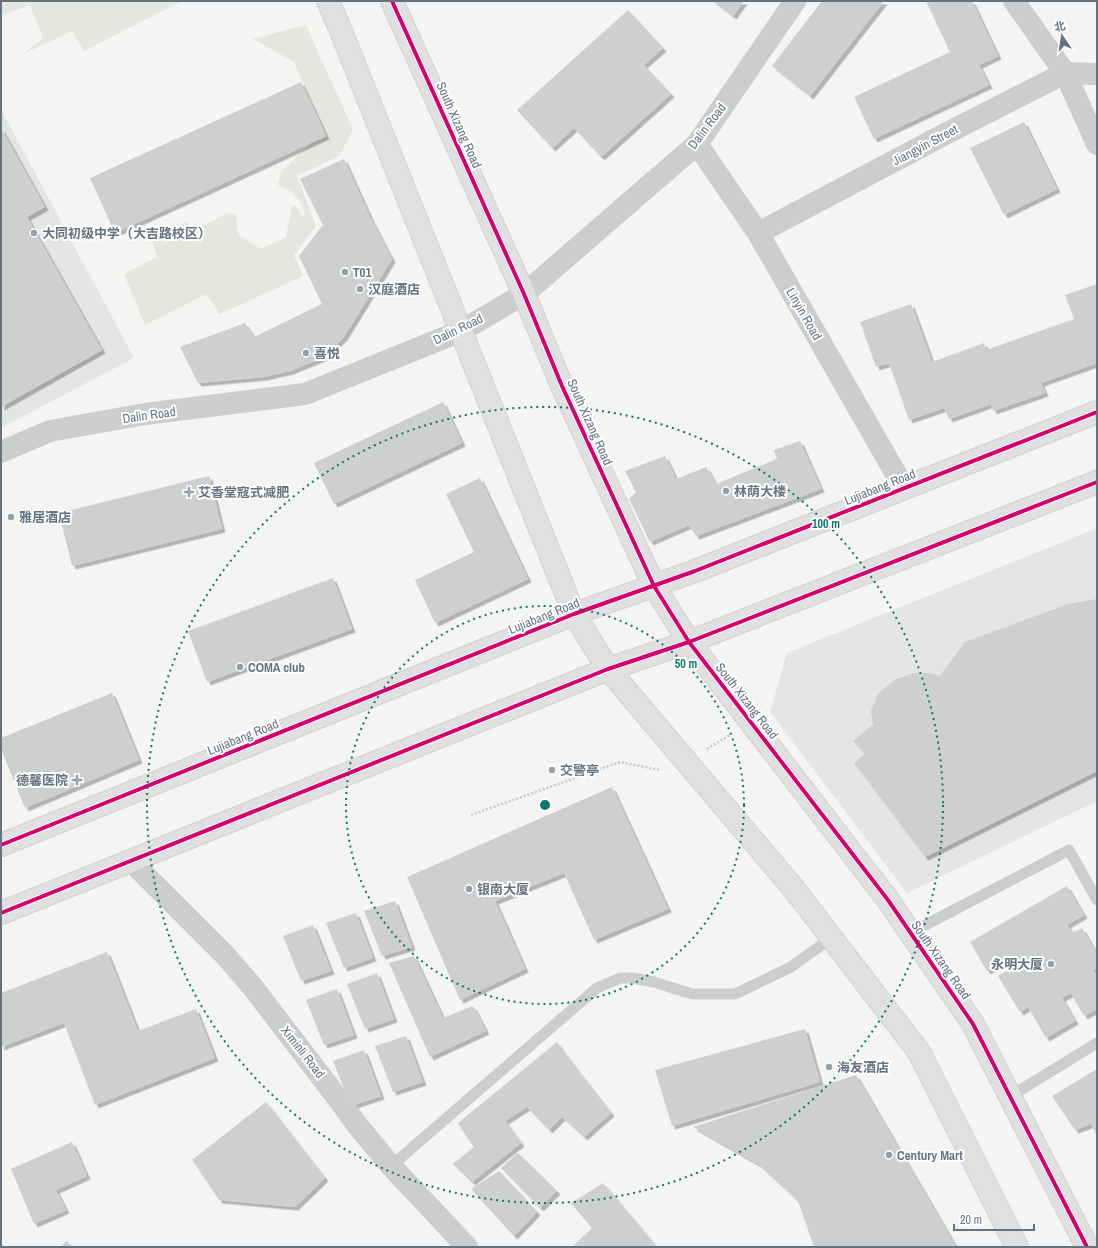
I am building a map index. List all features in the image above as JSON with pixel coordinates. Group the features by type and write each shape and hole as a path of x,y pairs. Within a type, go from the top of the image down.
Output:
{"main road":[{"path":"328,1 574,614 608,669 794,889 919,1052 1017,1247"},
{"name":"South Xizang Road","path":"392,1 524,294 562,386 654,586 689,642 888,900 973,1024 1087,1247"},
{"name":"Lujiabang Road","path":"1,846 574,614 695,571 1097,412"},
{"path":"1,913 132,862 608,669 689,642 1097,482"}],"street":[{"name":"Dalin Road","path":"1,452 50,431 145,414 305,394 461,330 524,294 697,144 795,1"},
{"path":"1014,1 1065,73 1097,144"},
{"name":"Jiangyin Street","path":"758,233 949,132 1065,73 1097,74"},
{"name":"Linyin Road","path":"697,144 758,233 904,488"},
{"name":"Ximinli Road","path":"132,862 224,954 251,985 358,1126 391,1166 467,1247"}],"lane":[{"path":"910,933 1069,850 1097,900"},
{"path":"391,1166 597,988 620,978 633,978 654,982 692,994 735,994 791,967 831,938"},
{"path":"1009,1097 1097,1044"}],"path":[{"path":"472,815 620,762 668,771 751,723"}],"shaded area":[{"path":"1,1 182,1 84,51 72,31 23,54 43,38 30,5 2,15"},
{"path":"306,25 353,130 339,156 297,176 316,226 294,255 303,276 220,314 206,294 145,325 124,274 157,257 152,240 161,231 186,222 196,229 228,213 236,214 238,235 261,249 286,237 292,206 295,205 304,218 303,207 297,197 288,189 278,185 281,172 324,130 294,62 253,39"},
{"name":"大同初级中学（大吉路校区）","path":"1,109 134,358 1,428"},
{"path":"1097,528 1097,801 907,893 770,712 787,653"}],"building":[{"path":"713,1 744,1 733,16"},
{"path":"822,1 884,1 810,96 772,66"},
{"path":"926,1 972,1 998,56 979,65 989,85 874,139 854,97 950,52"},
{"path":"628,10 663,48 644,65 671,94 601,157 574,128 552,148 517,110"},
{"path":"301,82 326,136 115,233 90,178"},
{"path":"1024,122 1057,189 1004,215 970,148"},
{"name":"大同初级中学（大吉路校区）","path":"1,128 45,207 27,217 102,350 1,407"},
{"name":"T01","path":"344,159 371,219 392,259 344,337 324,357 290,371 264,377 198,383 180,347 245,323 254,337 322,304 299,256 323,225 300,179"},
{"path":"1097,284 1097,363 1041,383 1045,393 993,411 991,404 949,419 944,408 909,420 889,363 876,367 860,322 911,304 932,362 984,343 986,350 1074,319 1065,295"},
{"path":"443,402 462,443 334,504 314,463"},
{"name":"林荫大楼","path":"800,441 821,489 696,536 689,525 650,542 629,499 636,492 625,471 665,456 676,479 706,467 716,484 777,459 774,450"},
{"path":"209,476 222,529 72,566 59,513"},
{"path":"480,478 528,579 435,623 415,580 474,552 446,494"},
{"path":"333,578 352,629 207,682 188,631"},
{"path":"1097,599 1097,771 925,857 854,763 865,754 853,741 873,725 871,711 878,694 894,680 914,673 931,673 940,676 965,642 1068,604"},
{"path":"112,693 139,760 25,808 1,749 1,738"},
{"name":"银南大厦","path":"612,787 668,909 594,940 564,873 495,901 525,969 460,1000 407,877"},
{"name":"永明大厦","path":"1067,886 1084,915 1067,925 1072,933 1082,928 1097,954 1097,967 1093,970 1097,976 1097,1009 1084,1016 1071,993 1062,998 1075,1021 1046,1038 1028,1007 1020,1012 998,976 1008,970 1003,962 987,971 970,942"},
{"path":"395,901 412,947 382,956 364,911"},
{"path":"356,913 373,958 344,968 326,923"},
{"path":"313,925 331,971 301,981 283,936"},
{"path":"107,952 138,1031 196,1009 215,1058 95,1105 64,1023 1,1047 1,993"},
{"path":"414,956 443,1018 473,1006 486,1031 430,1057 389,963"},
{"path":"377,973 394,1019 365,1029 347,984"},
{"path":"337,989 354,1035 324,1045 306,1000"},
{"path":"805,1029 820,1082 672,1126 655,1070"},
{"path":"406,1036 423,1082 393,1092 375,1046"},
{"path":"557,1042 611,1113 584,1137 562,1117 549,1130 527,1107 505,1121 521,1143 472,1182 453,1164 474,1147 458,1123"},
{"path":"364,1050 381,1096 351,1106 333,1061"},
{"path":"1097,1069 1097,1136 1091,1124 1075,1130 1052,1096"},
{"path":"856,1075 955,1245 952,1247 814,1247 798,1201 758,1164 693,1127"},
{"path":"266,1102 325,1178 295,1207 219,1200 192,1160"},
{"path":"72,1142 87,1176 56,1190 66,1210 34,1224 11,1169"},
{"path":"518,1153 557,1191 540,1208 501,1168"},
{"path":"499,1171 537,1212 514,1236 471,1189"},
{"path":"603,1183 657,1247 572,1247 592,1228 571,1203"},
{"path":"67,1241 73,1247 60,1247"}],"cycle path":[{"path":"392,1 524,294 562,386 654,586 689,642 888,900 973,1024 1087,1247"},
{"path":"1,845 574,614 695,571 1097,412"},
{"path":"1,913 608,669 689,642 1097,482"}],"place":[{"name":"大同初级中学（大吉路校区）","path":"34,233"},
{"name":"T01","path":"345,272"},
{"name":"汉庭酒店","path":"360,289"},
{"name":"喜悦","path":"306,353"},
{"name":"林荫大楼","path":"726,491"},
{"name":"艾香堂寇式减肥","path":"189,492"},
{"name":"雅居酒店","path":"11,517"},
{"name":"COMA club","path":"240,667"},
{"name":"交警亭","path":"552,770"},
{"name":"德馨医院","path":"77,780"},
{"name":"银南大厦","path":"469,889"},
{"name":"永明大厦","path":"1051,964"},
{"name":"海友酒店","path":"829,1067"},
{"name":"Century Mart","path":"889,1155"}]}
